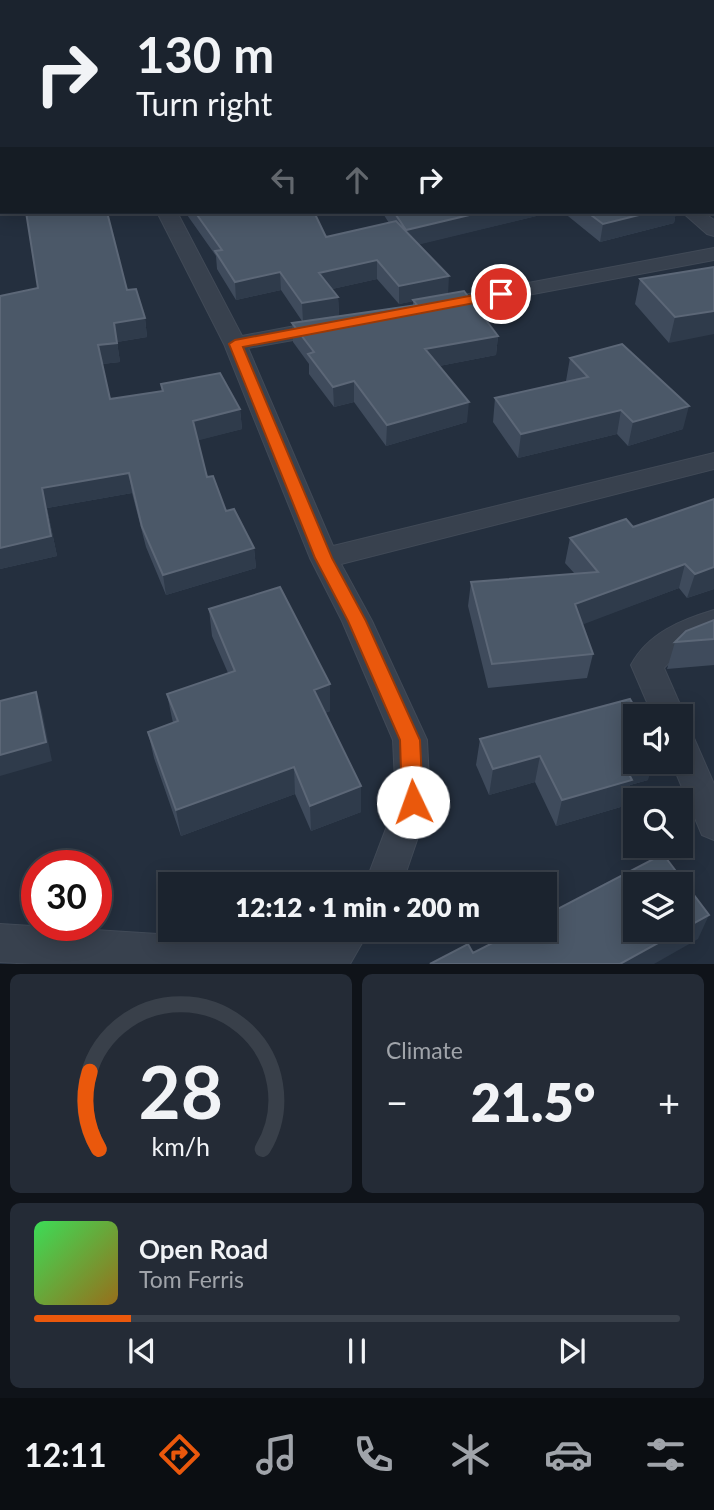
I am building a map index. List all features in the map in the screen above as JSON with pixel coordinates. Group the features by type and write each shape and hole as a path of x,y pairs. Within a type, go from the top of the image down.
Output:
{"street":[{"path":"168,214 235,344 324,558 357,621 410,740 413,802 387,872"},
{"path":"694,214 714,230"},
{"path":"413,311 714,254"},
{"path":"235,344 345,324"},
{"path":"324,558 714,461"},
{"path":"664,704 647,665 676,636 714,621"},
{"path":"693,774 714,824"},
{"path":"0,943 328,963 342,942"}],"building":[{"path":"26,214 108,214 127,290 136,289 145,318 114,323 117,343 98,345 110,399 163,391 161,384 220,373 240,409 193,421 207,477 213,476 226,511 234,509 254,548 163,575 142,527 129,473 42,488 51,536 0,548 0,296 38,288"},
{"path":"196,214 315,214 326,237 396,221 449,276 399,286 377,260 319,273 338,297 302,303 280,272 235,282 215,251 222,250"},
{"path":"395,214 474,214 406,230"},
{"path":"590,214 643,214 603,224"},
{"path":"714,267 714,311 675,317 640,279"},
{"path":"464,291 498,336 425,349 469,402 387,425 354,381 333,387 308,354 314,352 292,323 417,305 413,300"},
{"path":"622,344 689,406 633,422 621,410 521,434 495,398 588,377 570,358"},
{"path":"714,499 714,567 695,574 685,564 575,604 593,654 492,664 471,582 598,572 570,538 626,519 633,527"},
{"path":"280,587 330,684 314,690 361,786 310,806 294,767 176,810 148,732 178,721 167,694 235,671 209,609"},
{"path":"714,620 714,639 675,642 686,631"},
{"path":"36,692 46,742 0,755 0,701"},
{"path":"630,699 633,704 623,704 623,774 629,774 632,780 562,800 540,756 493,769 480,739"},
{"path":"655,858 666,858 677,872 628,872"},
{"path":"623,875 623,942 660,942 620,964 430,964 468,944 473,953 495,942 557,942 557,909"},
{"path":"693,894 709,915 693,924"}],"route":[{"path":"413,802 410,740 357,621 324,558 235,344 501,294"}]}
